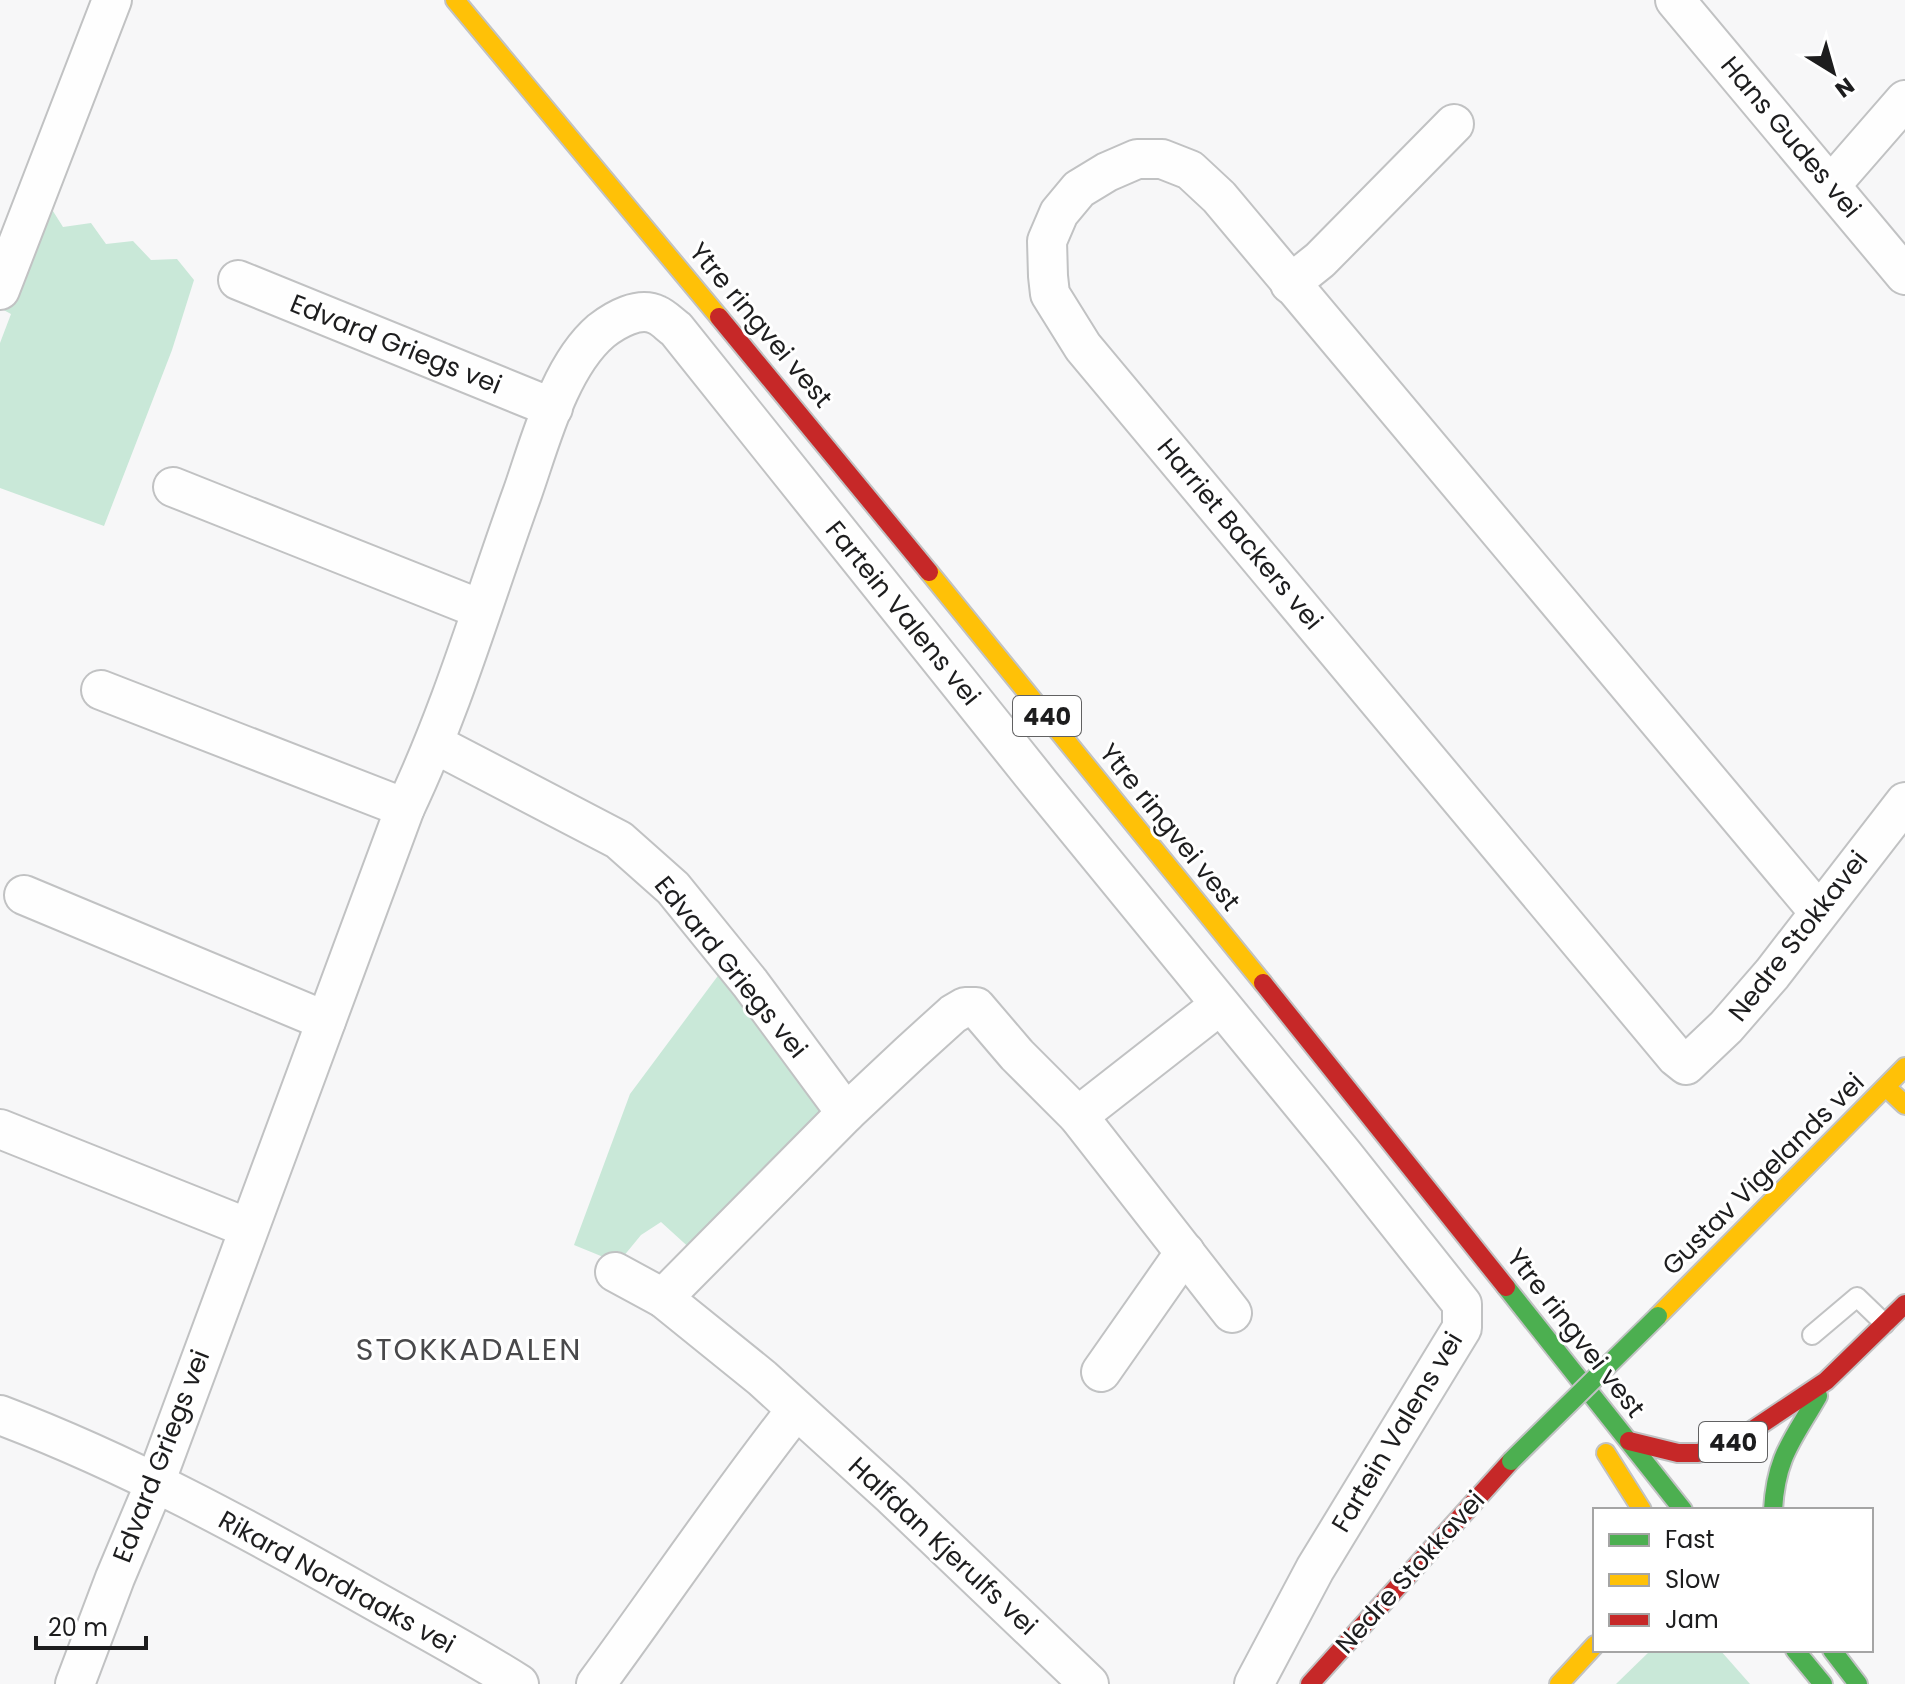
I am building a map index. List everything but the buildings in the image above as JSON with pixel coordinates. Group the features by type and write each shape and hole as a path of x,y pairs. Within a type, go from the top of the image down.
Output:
{"main road":[{"name":"Ytre ringvei vest","path":"455,0 945,590 1681,1508"},
{"name":"Gustav Vigelands vei","path":"1511,1461 1905,1067"},
{"path":"1886,1087 1905,1105"},
{"name":"440","path":"1629,1441 1670,1454 1692,1455 1716,1450 1743,1438 1824,1383 1905,1304"},
{"name":"440","path":"1560,1353 1589,1425 1641,1508"},
{"name":"440","path":"1773,1508 1774,1489 1784,1450 1809,1414 1824,1383"},
{"name":"Nedre Stokkavei","path":"1310,1684 1511,1461"},
{"path":"1559,1684 1593,1647"},
{"path":"1582,1684 1611,1652"},
{"path":"1797,1652 1823,1684"},
{"path":"1834,1652 1858,1684"}],"street":[{"path":"0,290 112,0"},
{"name":"Hans Gudes vei","path":"1675,0 1905,275"},
{"path":"1831,185 1905,100"},
{"path":"1290,284 1320,260 1454,124"},
{"name":"Harriet Backers vei","path":"1686,1065 1509,861 1083,347 1050,294 1047,241 1059,213 1079,189 1137,159 1162,159 1190,170 1219,197 1818,911"},
{"name":"Edvard Griegs vei","path":"75,1684 155,1483 405,808 435,744 480,609 561,392 238,280"},
{"name":"Fartein Valens vei","path":"561,392 583,352 600,332 618,319 638,313 656,314 676,329 1462,1304 1462,1328 1315,1569 1254,1684"},
{"path":"173,487 480,609"},
{"path":"101,690 405,808"},
{"name":"Edvard Griegs vei","path":"435,744 619,840 673,888 750,983 846,1113"},
{"name":"Nedre Stokkavei","path":"1686,1065 1726,1027 1772,974 1905,802"},
{"path":"24,895 326,1021"},
{"path":"1078,1116 1220,1005"},
{"path":"663,1298 846,1113 953,1014 965,1007 976,1007 1017,1055 1078,1116 1232,1313"},
{"path":"0,1129 248,1228"},
{"path":"1101,1372 1185,1252"},
{"name":"Halfdan Kjerulfs vei","path":"615,1272 663,1298 762,1378 892,1496 1089,1684"},
{"path":"596,1684 681,1569 739,1483 796,1410"},
{"name":"Rikard Nordraaks vei","path":"0,1415 106,1458 155,1483 316,1568 519,1684"}],"lane":[{"path":"1812,1335 1857,1297 1885,1324"}],"green space":[{"path":"46,200 63,227 91,223 106,244 133,241 151,260 177,259 194,280 172,350 104,526 0,488 0,343 11,314 0,308"},
{"path":"720,973 821,1096 820,1116 694,1252 661,1222 641,1235 618,1263 574,1245 630,1094"},
{"path":"1649,1652 1722,1652 1750,1684 1616,1684"}],"traffic: fast":[{"path":"1506,1287 1681,1508"},
{"path":"1511,1461 1658,1316"},
{"path":"1773,1508 1782,1462 1818,1396"},
{"path":"1797,1652 1823,1684"},
{"path":"1834,1652 1858,1684"}],"traffic: slow":[{"path":"455,0 719,317"},
{"path":"929,572 1263,983"},
{"path":"1658,1316 1905,1067"},
{"path":"1886,1087 1905,1105"},
{"path":"1606,1453 1641,1508"},
{"path":"1559,1684 1593,1647"}],"traffic: jam":[{"path":"719,317 929,572"},
{"path":"1263,983 1506,1287"},
{"path":"1629,1441 1678,1453 1698,1453 1736,1441 1826,1381 1905,1304"},
{"path":"1310,1684 1511,1461"}],"district":[{"name":"STOKKADALEN","path":"469,1349"}]}
